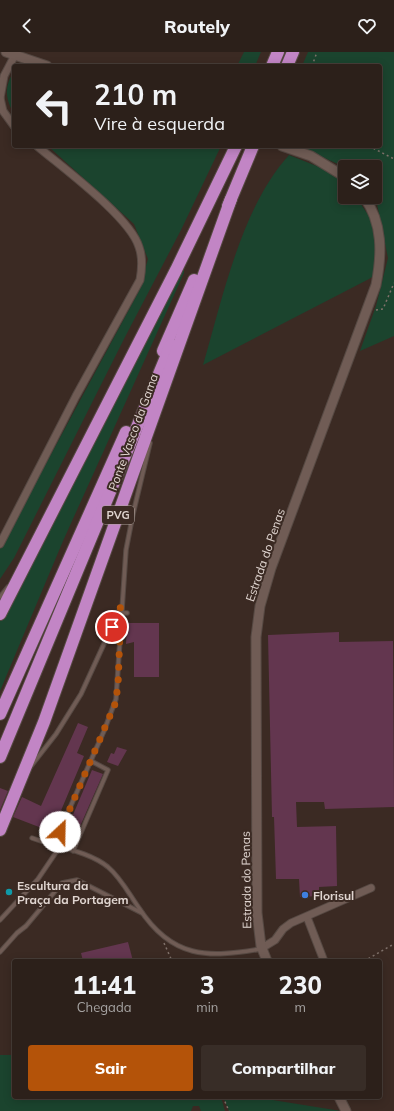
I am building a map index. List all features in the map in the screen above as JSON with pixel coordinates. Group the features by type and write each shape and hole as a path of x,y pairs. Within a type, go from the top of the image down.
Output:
{"highway":[{"path":"273,64 278,52"},
{"path":"288,64 293,52"},
{"path":"0,614 173,277 235,148"},
{"name":"Ponte Vasco da Gama","path":"0,757 252,148"},
{"name":"Ponte Vasco da Gama","path":"0,830 44,722 231,199"},
{"name":"Ponte Vasco da Gama","path":"0,714 231,199"}],"street":[{"path":"12,123 3,111 0,98 10,54 41,64"},
{"path":"0,544 76,396 140,280 142,263 139,247 133,233 120,217 40,148"},
{"path":"287,148 311,156 338,173"},
{"name":"Estrada do Penas","path":"266,959 262,948 257,913 257,621 271,568 368,308 379,270 380,241 373,213 368,204"},
{"path":"262,948 275,940 283,929 291,923 371,888"},
{"path":"307,917 323,959"},
{"path":"340,1099 346,1111"}],"lane":[{"path":"53,846 91,761 117,695 120,613 126,550 133,514 165,385"},
{"path":"0,597 26,564"},
{"path":"22,778 56,734 81,694 121,606"},
{"path":"120,613 127,613"},
{"path":"73,851 108,770 91,761"},
{"path":"32,838 99,861 112,871 142,913 159,932 180,946 206,954 226,955 262,948"},
{"path":"0,920 38,879 59,848"},
{"path":"0,952 17,933 26,926 62,883 77,880 142,913"}],"path":[{"path":"313,64 317,52"},
{"path":"373,148 394,159"},
{"path":"368,308 378,311 383,309 394,284"},
{"path":"159,932 171,959"},
{"path":"368,959 394,944"},
{"path":"224,1099 229,1111"}],"green space":[{"path":"244,52 261,52 256,64 238,64"},
{"path":"308,52 394,52 394,336 360,351 376,306 388,258 377,204 382,204 382,160 338,160 338,164 302,148 382,148 382,64 303,64"},
{"path":"12,75 12,110 7,98 7,87"},
{"path":"50,148 220,148 181,230 125,337 14,558 0,579 0,549 139,291 148,259 134,224"},
{"path":"289,155 324,169 338,179 338,204 361,204 371,219 377,254 375,275 203,365 226,283 236,254 258,201 272,176"},
{"path":"184,267 184,273 63,541 0,691 0,618"},
{"path":"0,1055 12,1055 12,1099 222,1099 225,1111 201,1111 199,1106 193,1106 191,1111 0,1111"},
{"path":"224,1099 266,1099 341,1111 229,1111"}],"building":[{"path":"127,623 159,623 159,677 134,677 134,642 126,644"},
{"path":"339,632 339,642 393,641 394,807 325,809 324,802 296,802 297,827 336,826 337,886 319,887 319,896 300,897 299,879 276,879 274,817 272,817 268,635"},
{"path":"78,723 88,727 77,753 84,756 52,832 13,817 22,797 41,806"},
{"path":"117,747 127,750 118,766 107,762 111,753 114,754"},
{"path":"92,770 103,774 74,840 64,836"},
{"path":"0,788 8,791 0,810"},
{"path":"128,942 132,959 82,959 81,953"}],"place":[{"name":"Escultura da Praça da Portagem","path":"9,892"},
{"name":"Florisul","path":"305,895"}],"route":[{"path":"60,832 115,704 118,686 121,606 112,627"}]}
